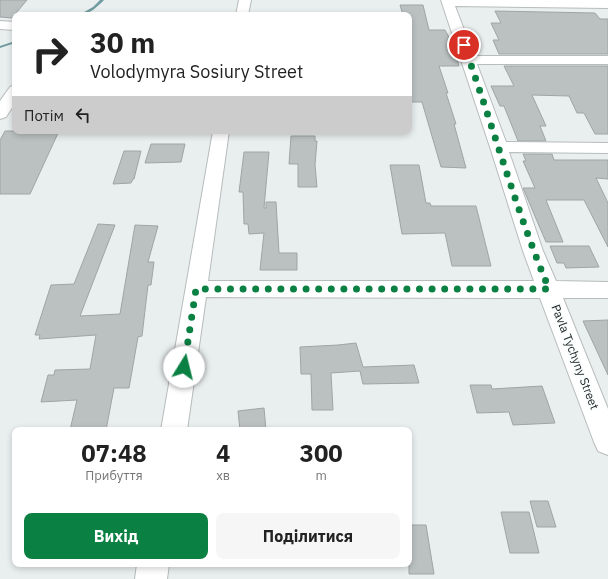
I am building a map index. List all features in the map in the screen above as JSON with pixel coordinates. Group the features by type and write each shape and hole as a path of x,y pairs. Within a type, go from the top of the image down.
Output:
{"street":[{"path":"243,12 245,0"},
{"path":"448,1 608,4"},
{"name":"Pavla Tychyny Street","path":"448,1 500,147 534,251 608,442"},
{"path":"0,26 12,26"},
{"path":"469,60 608,60"},
{"path":"0,114 12,95"},
{"path":"174,427 221,134"},
{"path":"500,147 608,148"},
{"path":"196,289 608,290"},
{"path":"151,579 153,567"}],"building":[{"path":"0,0 27,0 17,12 12,12 12,18 0,17"},
{"path":"400,5 423,5 429,30 445,30 451,41 459,66 439,66 448,93 446,93 456,124 454,124 466,168 441,167 422,102 412,102 412,12 402,12"},
{"path":"495,11 595,13 600,19 608,19 608,54 499,54 493,40 499,40 491,23 501,23"},
{"path":"504,66 608,66 608,134 595,134 584,113 577,113 569,96 532,95 546,126 540,126 546,141 518,141 504,106 500,106 491,86 514,86"},
{"path":"5,131 12,131 12,134 58,134 30,194 0,194 0,140"},
{"path":"291,136 315,136 315,141 317,141 315,165 317,187 298,187 298,164 289,164"},
{"path":"151,144 185,144 181,162 145,163"},
{"path":"124,151 141,151 134,179 131,183 113,184"},
{"path":"244,152 269,152 264,208 266,208 266,202 276,202 279,253 297,253 297,270 260,270 264,233 249,234 248,224 244,224 243,192 239,192"},
{"path":"523,154 552,154 554,160 608,160 608,179 596,178 608,203 608,247 584,200 546,200 563,242 546,242 523,188 535,188 523,161 526,161"},
{"path":"390,165 419,165 426,203 430,203 431,206 476,206 491,266 452,266 445,233 402,234"},
{"path":"98,224 115,225 80,316 120,314 135,225 158,226 148,262 154,262 151,285 148,285 142,336 138,337 129,388 114,388 107,427 71,427 77,400 41,402 48,375 54,375 55,370 90,369 96,335 39,339 40,335 35,335 51,285 74,284"},
{"path":"550,246 589,246 599,267 566,268 564,263 557,263"},
{"path":"608,320 608,375 583,321"},
{"path":"356,343 363,367 414,365 419,383 363,384 360,371 331,373 333,410 312,410 311,374 301,374 300,347"},
{"path":"470,385 491,385 492,389 542,386 555,423 513,425 509,412 477,413"},
{"path":"264,408 266,427 240,427 238,411"},
{"path":"530,501 548,501 556,527 537,527"},
{"path":"501,512 529,512 539,553 510,553"},
{"path":"412,525 426,525 434,574 409,574 409,567 412,567"}],"waterway":[{"path":"87,12 94,8 102,0"},
{"path":"0,47 12,43"}],"route":[{"path":"184,367 196,289 549,289 534,251 500,147 464,45"}]}
